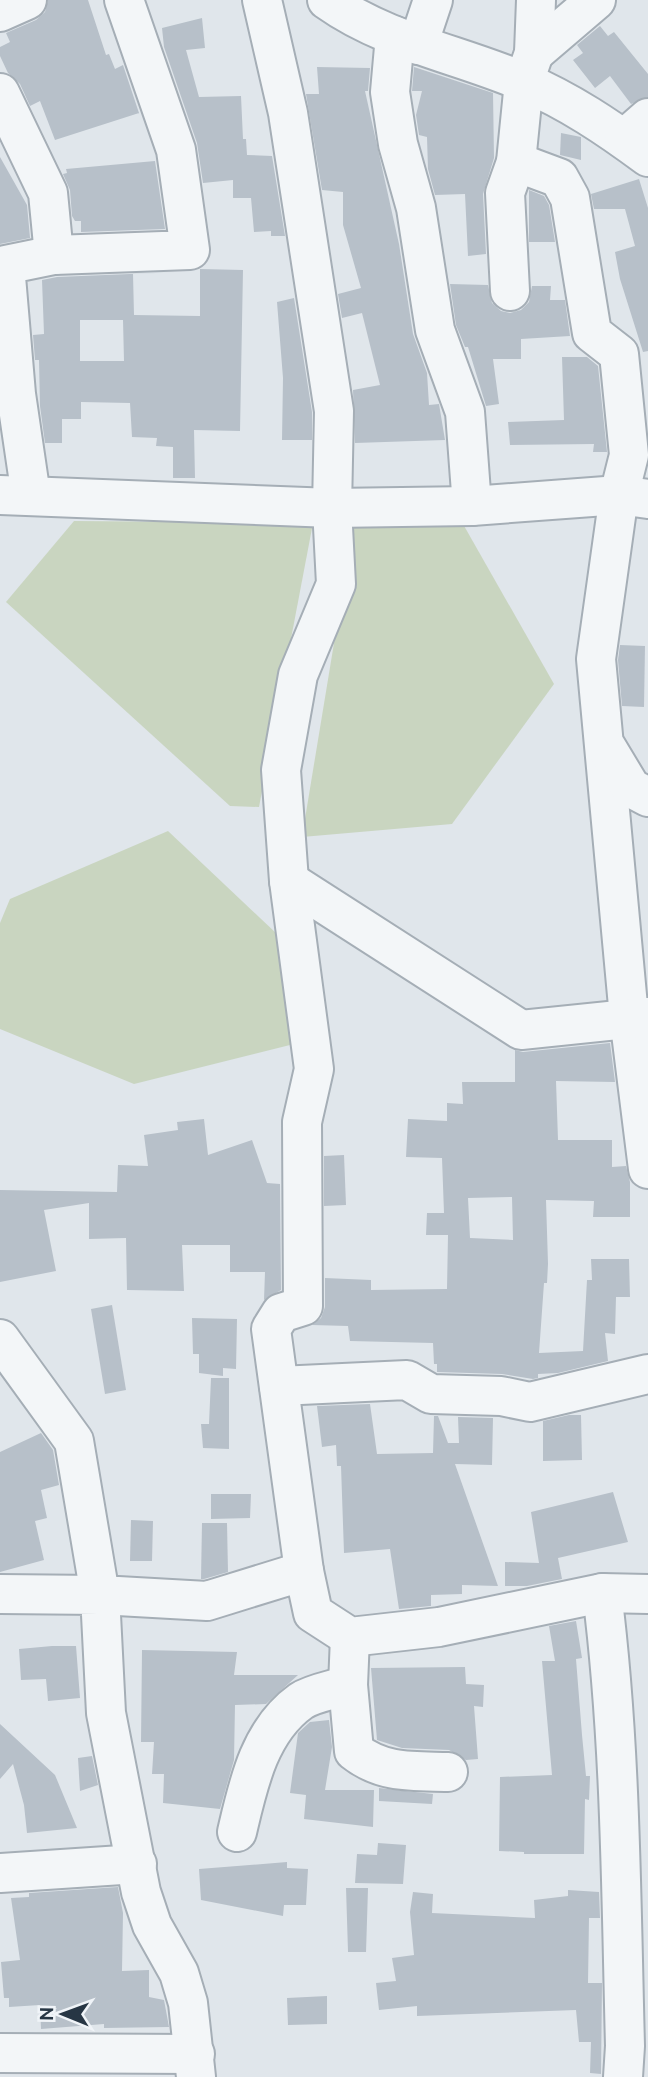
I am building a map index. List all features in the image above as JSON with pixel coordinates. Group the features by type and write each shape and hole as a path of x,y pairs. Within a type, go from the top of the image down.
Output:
{"street":[{"path":"0,12 27,0"},
{"path":"124,0 176,150 190,250 54,255 5,265 16,394 16,496 197,505 332,508 472,506 634,497"},
{"path":"262,0 288,113 334,411 332,508 336,584 298,675 281,769 289,881 314,1069 302,1122 303,1306 281,1313 271,1329 304,1571 313,1613 350,1637 439,1627 602,1594 648,1594"},
{"path":"433,0 406,41 390,92 398,144 416,208 435,330 465,412 472,506"},
{"path":"510,290 505,193 516,162 536,0"},
{"path":"529,67 596,0"},
{"path":"332,2 406,41 529,67 588,115 640,138"},
{"path":"0,93 48,193 54,255"},
{"path":"516,162 559,178 570,198 592,333 619,354 634,497 596,659 639,1017 648,1169"},
{"path":"604,743 631,788 648,797"},
{"path":"289,881 521,1030 639,1017"},
{"path":"0,1339 74,1441 100,1595 106,1713 152,1925 179,1973 188,2003 196,2065 0,2053"},
{"path":"279,1386 407,1380 431,1394 501,1396 530,1402 648,1374"},
{"path":"0,1594 100,1595 207,1601 304,1571"},
{"path":"602,1594 609,1650 618,1799 625,2046 622,2077"},
{"path":"350,1637 348,1685 355,1751 368,1762 387,1770 448,1772"},
{"path":"237,1832 250,1775 272,1730 302,1701 348,1685"},
{"path":"0,1874 137,1864"}],"green space":[{"path":"74,521 313,523 259,807 230,806 6,602"},
{"path":"463,524 554,684 452,824 302,837 353,528"},
{"path":"168,831 277,934 294,1044 134,1084 0,1029 0,923 10,899"}],"building":[{"path":"48,0 88,0 106,55 109,54 115,69 123,65 139,113 55,140 40,101 30,106 20,84 8,73 0,56 0,47 10,42 6,33 36,20 45,12"},
{"path":"202,18 205,48 186,50 199,97 241,96 243,139 246,139 247,155 272,156 285,236 271,236 271,231 254,232 251,198 233,198 233,180 203,183 197,143 164,47 162,28"},
{"path":"600,26 608,36 614,32 648,74 648,97 631,104 610,76 595,88 573,60 583,53 577,45"},
{"path":"317,67 370,68 368,91 365,91 399,244 413,334 427,373 429,405 439,404 445,440 355,443 353,390 380,385 362,313 342,318 338,294 361,288 343,225 343,192 322,190 306,94 319,94"},
{"path":"414,67 493,93 494,158 483,194 486,254 468,256 465,194 435,195 428,169 427,137 419,135 416,115 422,91 412,91"},
{"path":"561,133 581,137 581,160 560,155"},
{"path":"0,157 27,205 30,238 0,244"},
{"path":"155,161 165,229 81,232 81,221 75,221 72,216 70,190 63,174 67,173 66,169"},
{"path":"639,179 648,208 648,351 643,352 620,279 615,252 635,246 625,209 594,209 591,194"},
{"path":"529,190 544,196 549,205 555,242 529,242"},
{"path":"200,269 243,270 240,431 194,430 195,478 173,478 173,447 156,446 157,438 132,437 130,403 81,402 81,419 62,419 62,443 45,443 40,406 39,360 35,360 33,335 44,334 42,280 57,277 178,272 133,274 134,315 200,316","holes":["80,320 123,320 124,361 80,361"]},
{"path":"450,284 488,285 492,303 501,311 510,313 521,310 529,302 532,286 551,286 550,300 565,300 570,336 521,339 521,359 493,359 499,404 486,406 468,347 465,347 456,325"},
{"path":"294,298 312,412 312,440 282,440 283,378 277,302"},
{"path":"562,357 587,357 598,366 607,452 593,452 594,444 510,445 508,422 564,420"},
{"path":"620,645 645,646 644,707 622,706 618,660"},
{"path":"610,1043 615,1082 556,1081 558,1140 612,1140 612,1167 626,1166 630,1182 630,1217 593,1217 594,1201 546,1200 548,1264 539,1353 583,1351 587,1280 592,1280 591,1259 629,1259 630,1297 616,1297 615,1334 605,1333 608,1361 558,1373 538,1374 538,1378 533,1379 502,1374 437,1372 433,1343 350,1341 348,1326 312,1325 321,1318 325,1307 325,1278 371,1280 371,1290 447,1289 448,1235 426,1235 427,1213 444,1213 442,1158 406,1157 408,1119 447,1121 447,1103 463,1104 462,1082 515,1082 515,1050 523,1052","holes":["512,1197 513,1240 470,1238 468,1198"]},
{"path":"204,1119 208,1155 252,1140 267,1183 280,1184 281,1290 264,1300 265,1272 230,1272 230,1245 182,1245 184,1291 127,1290 126,1238 89,1239 89,1203 44,1210 56,1271 0,1282 0,1190 117,1192 118,1165 148,1166 144,1135 178,1130 177,1122"},
{"path":"344,1155 346,1205 324,1206 324,1156"},
{"path":"112,1305 126,1390 105,1394 91,1309"},
{"path":"192,1318 237,1319 236,1369 223,1368 223,1376 199,1373 199,1354 193,1354"},
{"path":"211,1378 229,1378 229,1449 203,1448 201,1424 209,1424"},
{"path":"370,1404 377,1454 433,1453 434,1416 438,1416 448,1443 459,1443 458,1417 493,1418 492,1465 455,1464 498,1586 462,1585 462,1594 431,1595 431,1606 399,1609 390,1549 344,1553 341,1466 337,1466 336,1445 322,1447 317,1406"},
{"path":"581,1415 582,1460 543,1461 543,1421"},
{"path":"41,1433 53,1450 59,1485 41,1490 47,1518 35,1521 44,1560 0,1572 0,1452"},
{"path":"613,1492 628,1542 558,1558 562,1579 527,1586 505,1586 505,1562 539,1563 531,1512"},
{"path":"211,1494 251,1494 250,1518 211,1519"},
{"path":"131,1520 153,1521 152,1561 130,1561"},
{"path":"202,1523 227,1523 228,1572 204,1579 201,1579"},
{"path":"576,1621 582,1658 576,1659 582,1735 586,1776 590,1776 589,1800 585,1799 584,1854 524,1854 499,1851 500,1777 552,1775 542,1661 555,1661 549,1626"},
{"path":"76,1646 80,1698 48,1701 46,1679 21,1680 19,1649"},
{"path":"142,1650 237,1652 234,1675 298,1675 266,1704 235,1705 234,1760 220,1809 163,1803 164,1774 152,1774 154,1742 141,1742"},
{"path":"465,1667 466,1684 484,1685 483,1707 474,1706 478,1759 466,1760 449,1750 402,1748 377,1740 371,1668"},
{"path":"329,1720 332,1747 325,1790 374,1790 373,1827 304,1819 306,1795 290,1793 298,1733 310,1722"},
{"path":"0,1724 55,1775 77,1828 27,1833 24,1805 13,1764 0,1779"},
{"path":"92,1756 98,1785 80,1791 78,1758"},
{"path":"379,1788 433,1794 432,1804 379,1801"},
{"path":"378,1843 406,1845 403,1884 355,1883 357,1854 377,1855"},
{"path":"287,1862 287,1868 308,1869 306,1905 284,1905 283,1916 201,1900 199,1869"},
{"path":"118,1887 123,1913 122,1971 149,1970 149,1997 164,2000 169,2027 104,2028 104,2024 41,2029 40,2005 9,2007 9,1998 4,1998 1,1962 20,1960 11,1898 29,1897 29,1893"},
{"path":"346,1888 368,1888 366,1952 348,1952"},
{"path":"568,1890 599,1892 600,1918 589,1918 588,1983 602,1983 601,2074 590,2073 591,2042 579,2042 576,2010 417,2016 417,2006 379,2010 376,1983 396,1981 392,1958 414,1955 410,1912 413,1892 433,1894 432,1913 535,1918 534,1900 568,1896"},
{"path":"327,1996 327,2024 288,2025 287,1998"}]}
